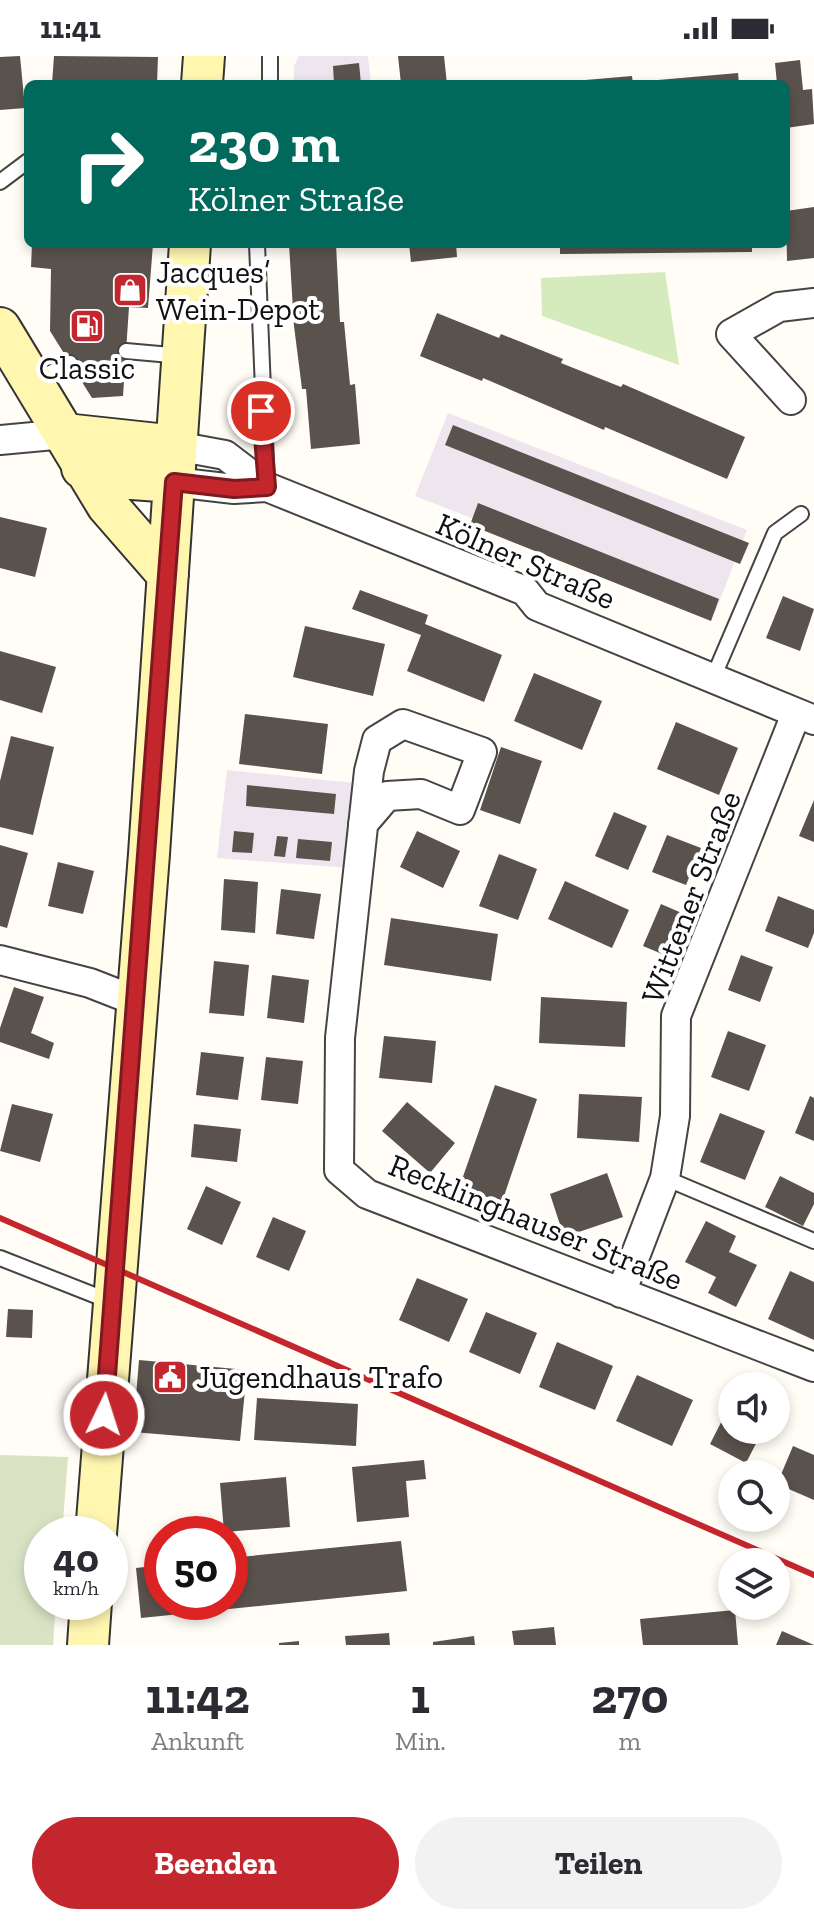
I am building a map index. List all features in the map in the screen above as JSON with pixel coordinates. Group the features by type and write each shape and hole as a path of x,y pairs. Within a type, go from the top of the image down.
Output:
{"main road":[{"path":"202,80 204,56"},
{"path":"97,1516 190,248"},
{"path":"0,328 107,505 168,575"},
{"path":"73,451 175,464"},
{"path":"88,1645 90,1620"}],"street":[{"path":"791,400 731,334 779,307 814,303"},
{"path":"0,440 73,451"},
{"name":"Kölner Straße","path":"175,464 225,455 267,487 525,591 537,606 805,717"},
{"name":"Wittener Straße","path":"621,1293 665,1178 675,1116 676,1016 805,717"},
{"name":"Recklinghauser Straße","path":"363,824 387,796 421,794 460,810 482,752 403,724 377,740 369,771 363,824 340,1038 339,1170 367,1194 814,1367"},
{"path":"0,960 90,983 136,1001"}],"lane":[{"path":"270,56 270,80"},
{"path":"0,182 24,164"},
{"path":"257,248 262,439 267,487"},
{"path":"126,351 182,356"},
{"path":"32,383 70,363"},
{"path":"713,678 775,533 801,514"},
{"path":"665,1178 814,1241"},
{"path":"0,1258 112,1302"}],"shaded area":[{"path":"299,56 368,56 371,80 294,80 294,66"},
{"path":"448,413 747,530 715,613 415,496"},
{"path":"227,770 355,783 349,868 217,858"}],"green space":[{"path":"665,272 679,365 542,316 541,278"},
{"path":"0,1455 68,1457 63,1516 24,1516 24,1620 55,1620 53,1645 0,1645"}],"building":[{"path":"20,56 24,108 0,110 0,57"},
{"path":"54,56 158,57 157,80 52,80"},
{"path":"398,56 444,56 447,80 401,80"},
{"path":"800,60 803,90 812,89 814,124 790,127 790,80 777,80 775,63"},
{"path":"359,63 361,80 334,80 333,66"},
{"path":"738,73 739,80 658,80"},
{"path":"632,76 632,80 585,80"},
{"path":"814,207 814,258 787,261 790,210"},
{"path":"32,248 153,248 148,308 129,307 123,396 92,398 50,331 51,269 31,267"},
{"path":"289,248 336,248 340,322 344,322 350,385 355,384 360,444 311,449 306,389 302,389"},
{"path":"409,248 456,248 457,257 411,262"},
{"path":"560,248 752,248 752,252 560,254"},
{"path":"437,313 499,338 501,334 563,359 561,363 621,387 623,384 745,437 727,479 483,378 482,381 420,356"},
{"path":"453,425 749,543 740,564 445,445"},
{"path":"478,503 719,599 711,621 470,525"},
{"path":"0,517 47,528 35,577 0,568"},
{"path":"360,590 428,615 425,624 502,655 484,702 407,671 421,635 352,609"},
{"path":"783,596 814,609 800,651 766,638"},
{"path":"305,626 385,644 373,696 293,677"},
{"path":"0,651 56,667 42,713 0,700"},
{"path":"534,673 602,701 582,750 514,721"},
{"path":"245,714 328,724 322,774 239,764"},
{"path":"676,722 738,748 719,795 657,769"},
{"path":"11,736 54,747 33,835 0,827 0,781"},
{"path":"501,747 542,761 520,824 480,810"},
{"path":"247,785 336,794 334,814 246,806"},
{"path":"814,800 814,842 799,836"},
{"path":"614,812 647,826 628,870 595,856"},
{"path":"234,831 254,833 252,853 232,852"},
{"path":"417,831 460,851 443,888 400,867"},
{"path":"667,835 701,848 686,885 652,872"},
{"path":"277,836 288,837 285,857 274,856"},
{"path":"298,839 332,842 330,861 296,858"},
{"path":"0,845 28,853 7,928 0,926"},
{"path":"499,854 537,869 518,920 479,906"},
{"path":"58,862 94,871 83,914 48,906"},
{"path":"224,879 258,882 255,933 221,930"},
{"path":"565,881 629,910 612,948 548,919"},
{"path":"281,889 321,894 314,939 276,934"},
{"path":"778,896 814,910 814,933 808,948 765,931"},
{"path":"661,904 691,917 674,959 643,946"},
{"path":"391,918 498,934 491,981 384,965"},
{"path":"741,955 773,967 760,1002 728,990"},
{"path":"214,961 249,965 244,1016 209,1013"},
{"path":"272,975 309,980 304,1023 267,1018"},
{"path":"14,987 44,997 31,1033 54,1043 49,1059 0,1042 0,1028"},
{"path":"541,997 627,1002 625,1047 539,1043"},
{"path":"728,1031 766,1045 749,1091 711,1077"},
{"path":"384,1036 436,1041 432,1083 379,1078"},
{"path":"201,1052 244,1057 238,1100 196,1095"},
{"path":"266,1057 303,1061 298,1104 261,1100"},
{"path":"495,1085 537,1099 502,1202 459,1188"},
{"path":"579,1094 642,1097 639,1142 577,1138"},
{"path":"810,1096 814,1098 814,1141 795,1133"},
{"path":"407,1102 455,1143 430,1173 382,1131"},
{"path":"12,1104 53,1114 40,1162 0,1151"},
{"path":"720,1113 765,1131 745,1180 700,1162"},
{"path":"194,1124 241,1129 237,1162 191,1157"},
{"path":"607,1173 623,1217 564,1237 550,1194"},
{"path":"780,1176 814,1193 814,1204 803,1226 765,1207"},
{"path":"206,1186 241,1202 222,1245 187,1229"},
{"path":"273,1217 306,1231 289,1271 256,1257"},
{"path":"706,1221 736,1236 729,1252 757,1265 736,1307 708,1293 716,1277 685,1262"},
{"path":"790,1271 814,1282 814,1340 768,1319"},
{"path":"417,1278 468,1299 449,1342 399,1320"},
{"path":"8,1309 33,1310 32,1338 6,1337"},
{"path":"486,1312 537,1333 520,1374 469,1352"},
{"path":"557,1342 613,1366 595,1410 539,1387"},
{"path":"139,1360 247,1370 240,1441 133,1432"},
{"path":"637,1375 693,1400 672,1446 616,1421"},
{"path":"257,1398 358,1404 356,1446 254,1440"},
{"path":"718,1428 718,1444 756,1444 748,1460 740,1460 710,1444"},
{"path":"793,1446 814,1455 814,1500 790,1490 790,1460 787,1460"},
{"path":"424,1460 426,1479 406,1481 409,1517 357,1522 352,1467"},
{"path":"286,1477 290,1527 248,1530 248,1516 223,1516 220,1483"},
{"path":"401,1541 407,1591 248,1607 248,1556"},
{"path":"144,1567 144,1618 141,1618 136,1568"},
{"path":"718,1612 718,1620 736,1620 738,1645 643,1645 640,1619"},
{"path":"554,1627 556,1645 514,1645 512,1631"},
{"path":"782,1631 814,1645 776,1645"},
{"path":"389,1633 390,1645 346,1645 345,1636"},
{"path":"474,1636 475,1645 433,1645 433,1642"},
{"path":"299,1641 299,1645 279,1645 279,1643"}],"railway":[{"path":"0,1218 814,1575"}],"place":[{"name":"Jacques’ Wein-Depot","path":"130,290"},
{"name":"Classic","path":"87,326"},
{"name":"Jugendhaus Trafo","path":"170,1377"}],"route":[{"path":"104,1415 149,854 174,482 234,489 267,487 261,411"}]}
